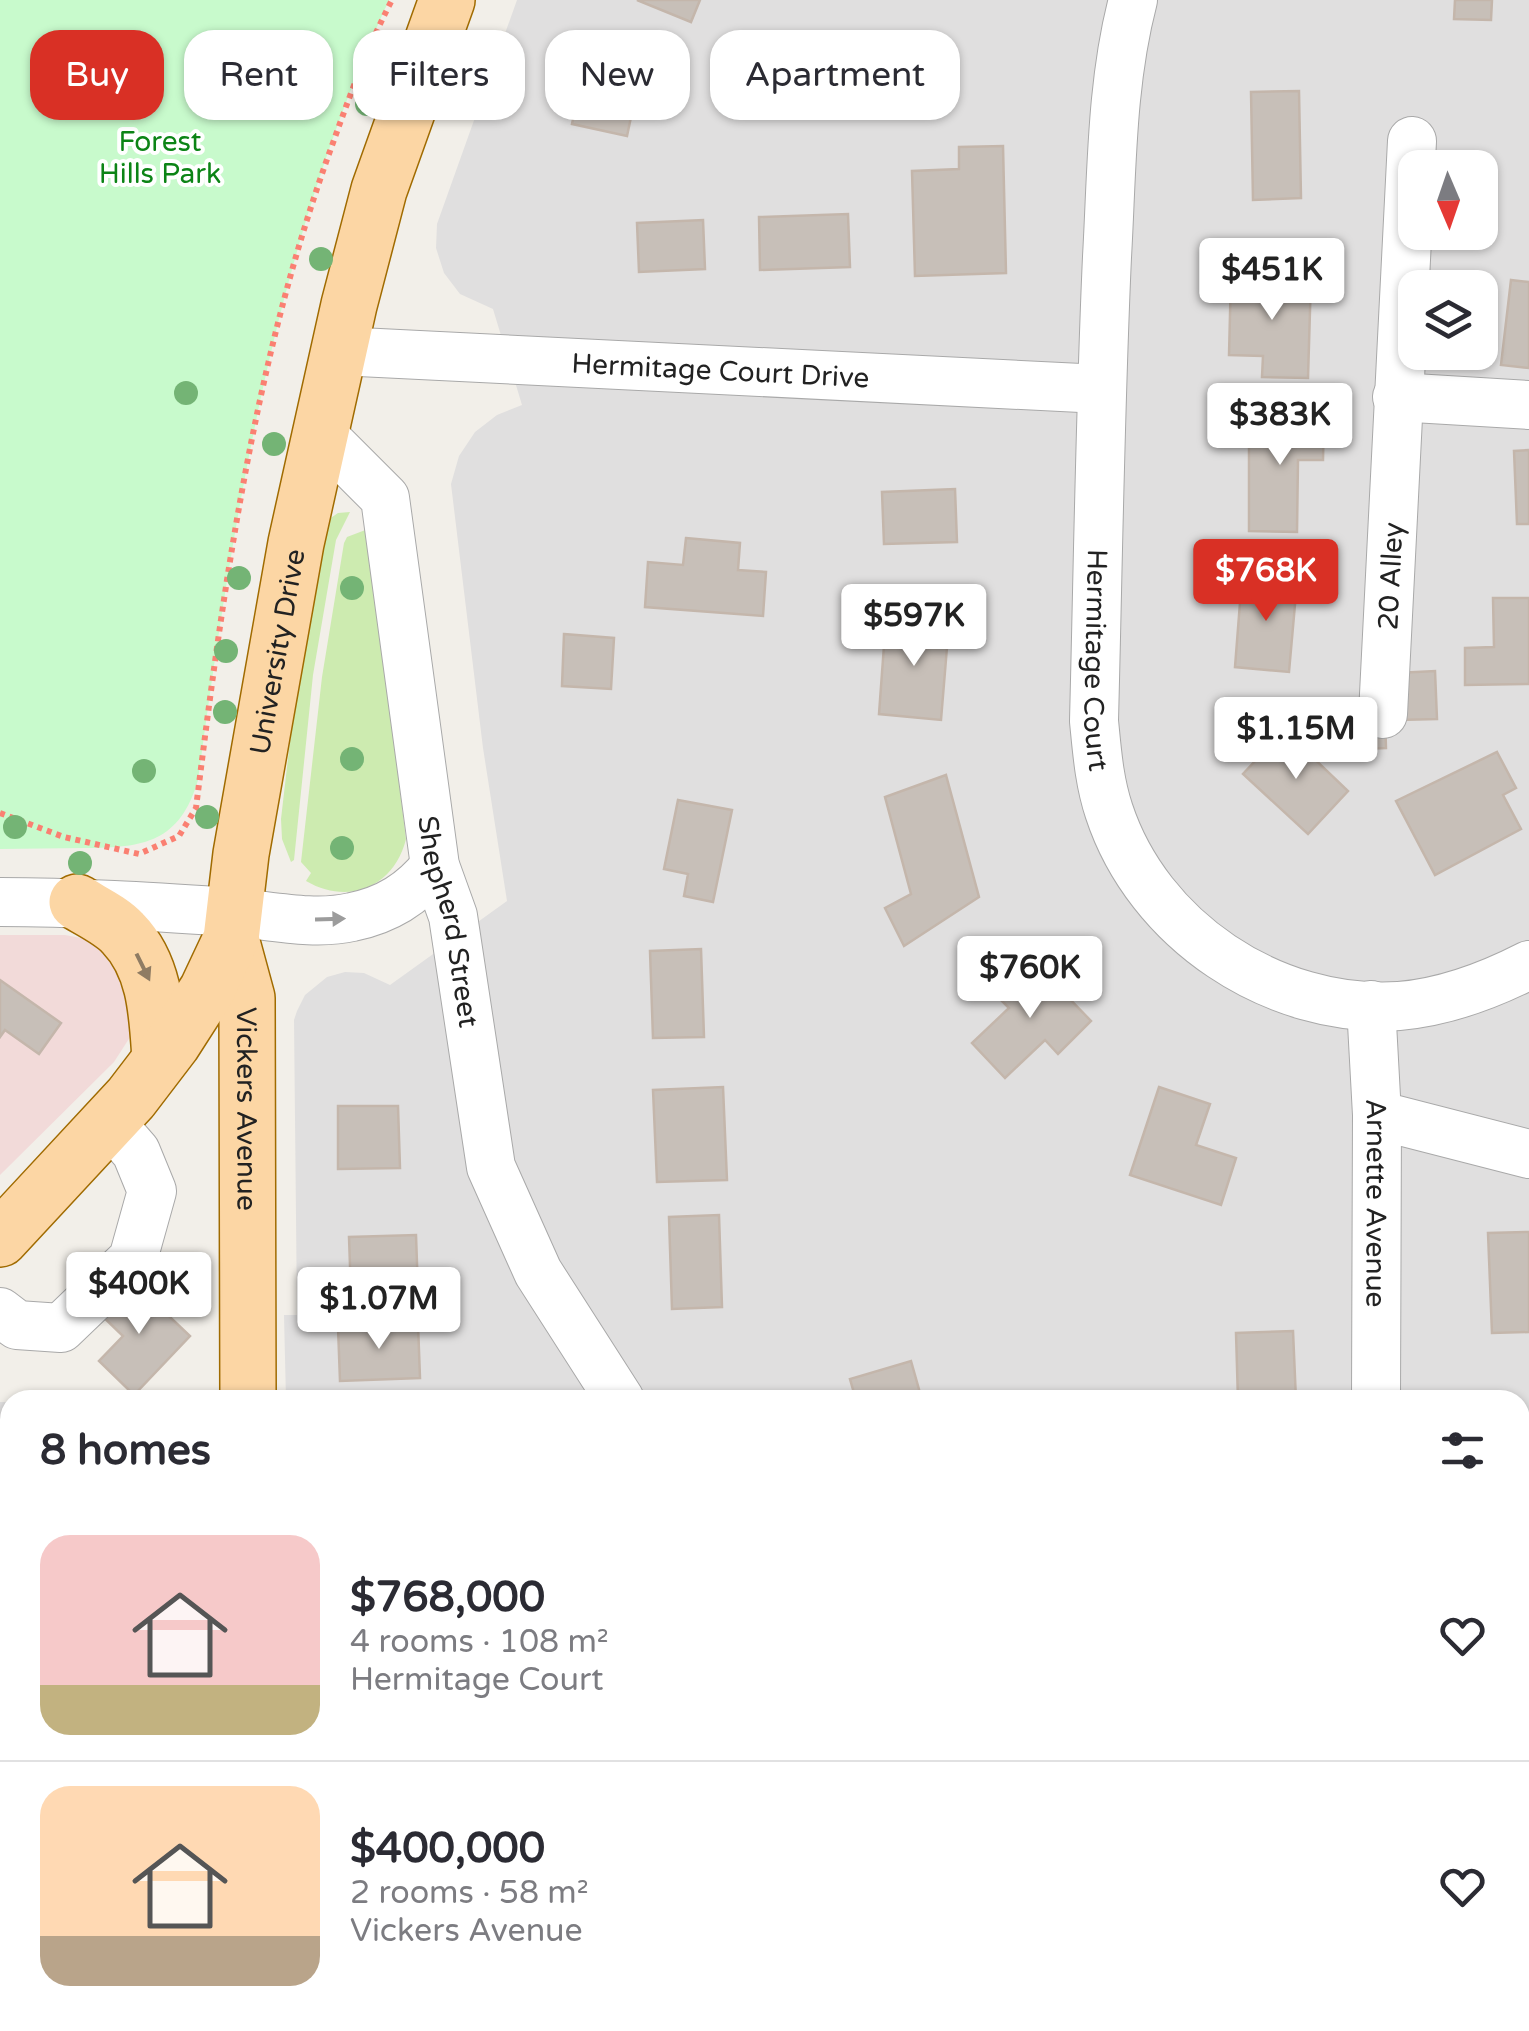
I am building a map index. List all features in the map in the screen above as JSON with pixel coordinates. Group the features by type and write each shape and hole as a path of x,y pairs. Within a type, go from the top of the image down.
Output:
{"main road":[{"name":"University Drive","path":"0,1239 109,1122 160,1059 208,990 232,926 296,543 339,351 380,190 447,0"},
{"path":"76,902 122,932 146,967 157,1006 160,1059"},
{"name":"Vickers Avenue","path":"232,926 247,998 248,1390"}],"street":[{"name":"Hermitage Court","path":"1134,0 1121,45 1115,95 1101,389 1094,721 1098,767 1110,812 1129,855 1154,894 1222,958 1263,980 1307,996 1399,1006 1446,999 1490,985 1529,965"},
{"name":"20 Alley","path":"1383,714 1412,141"},
{"name":"Hermitage Court Drive","path":"339,351 1101,389"},
{"path":"1398,397 1529,406"},
{"name":"Shepherd Street","path":"322,436 385,498 435,866 452,916 491,1167 538,1272 614,1390"},
{"path":"0,902 76,902 232,926 348,918 397,901 419,886 435,866"},
{"name":"Arnette Avenue","path":"1371,1005 1378,1114 1376,1390"},
{"path":"1378,1114 1529,1154"},
{"path":"0,1312 17,1325 60,1328 133,1260 152,1191 136,1152 109,1122"}],"path":[{"path":"0,814 64,837 139,854 178,836 196,808 237,513 261,388 301,229 368,46 392,0"}],"shaded area":[{"path":"517,0 1529,0 1529,1390 286,1390 284,1315 297,1315 297,1011 305,995 327,977 345,972 364,973 390,985 507,901 483,748 451,484 459,456 475,432 497,415 522,405 493,309 460,294 444,273 436,248 437,224 474,120 525,120 525,30 506,30"},
{"path":"0,935 65,935 97,941 121,958 132,1034 114,1062 0,1175"}],"green space":[{"name":"Forest Hills Park","path":"0,0 389,0 376,30 353,30 353,85 288,285 244,480 198,780 190,801 170,829 142,843 106,848 0,849"},
{"path":"350,512 336,540 313,675 291,862 282,839 281,819 298,672 325,522 338,513"},
{"path":"368,529 406,839 400,856 380,880 368,887 338,892 306,881 311,873 301,862 322,677 344,543 347,537"}],"building":[{"path":"637,0 700,0 691,22"},
{"path":"1455,0 1492,0 1491,20 1454,19"},
{"path":"1299,91 1301,198 1253,200 1251,92"},
{"path":"573,120 630,120 627,136 572,124"},
{"path":"1003,146 1006,273 915,276 912,171 959,169 959,147"},
{"path":"848,214 850,267 760,270 759,217"},
{"path":"703,220 705,269 639,272 637,223"},
{"path":"1231,275 1311,277 1308,378 1262,377 1263,356 1229,355"},
{"path":"1511,280 1529,282 1529,368 1501,365"},
{"path":"1272,414 1324,415 1323,460 1298,460 1297,532 1249,531 1249,425 1272,425"},
{"path":"1529,450 1529,524 1517,524 1514,451"},
{"path":"955,489 957,542 884,544 882,492"},
{"path":"686,538 740,543 738,570 766,572 763,616 645,607 648,562 683,565"},
{"path":"1242,577 1297,582 1289,672 1235,667"},
{"path":"1493,598 1529,598 1529,684 1465,685 1465,648 1494,647"},
{"path":"886,618 949,623 941,720 879,714"},
{"path":"564,634 614,638 611,689 562,686"},
{"path":"1435,671 1437,719 1399,720 1397,673"},
{"path":"1385,716 1386,748 1362,749 1361,717"},
{"path":"1284,730 1348,791 1308,834 1243,774"},
{"path":"1497,752 1516,788 1503,795 1521,829 1435,875 1396,801"},
{"path":"946,775 979,897 904,946 885,908 911,894 885,797"},
{"path":"678,800 732,810 713,902 684,896 688,874 664,869"},
{"path":"701,949 704,1037 653,1038 650,951"},
{"path":"1033,961 1091,1021 1058,1054 1045,1040 1005,1078 972,1043 1009,1008 996,995"},
{"path":"0,980 61,1023 39,1054 5,1030 0,1037"},
{"path":"723,1087 727,1180 657,1182 653,1090"},
{"path":"1159,1087 1210,1104 1196,1145 1236,1158 1221,1205 1130,1175"},
{"path":"338,1106 398,1106 400,1168 338,1169"},
{"path":"719,1215 722,1307 672,1309 669,1217"},
{"path":"1529,1232 1529,1332 1492,1333 1488,1233"},
{"path":"416,1235 418,1292 351,1294 349,1237"},
{"path":"123,1281 149,1305 153,1301 190,1336 139,1390 129,1390 99,1361 123,1336 96,1310"},
{"path":"418,1324 420,1378 340,1381 338,1327"},
{"path":"1293,1331 1296,1390 1238,1390 1236,1333"},
{"path":"911,1361 919,1390 853,1390 850,1379"}]}
